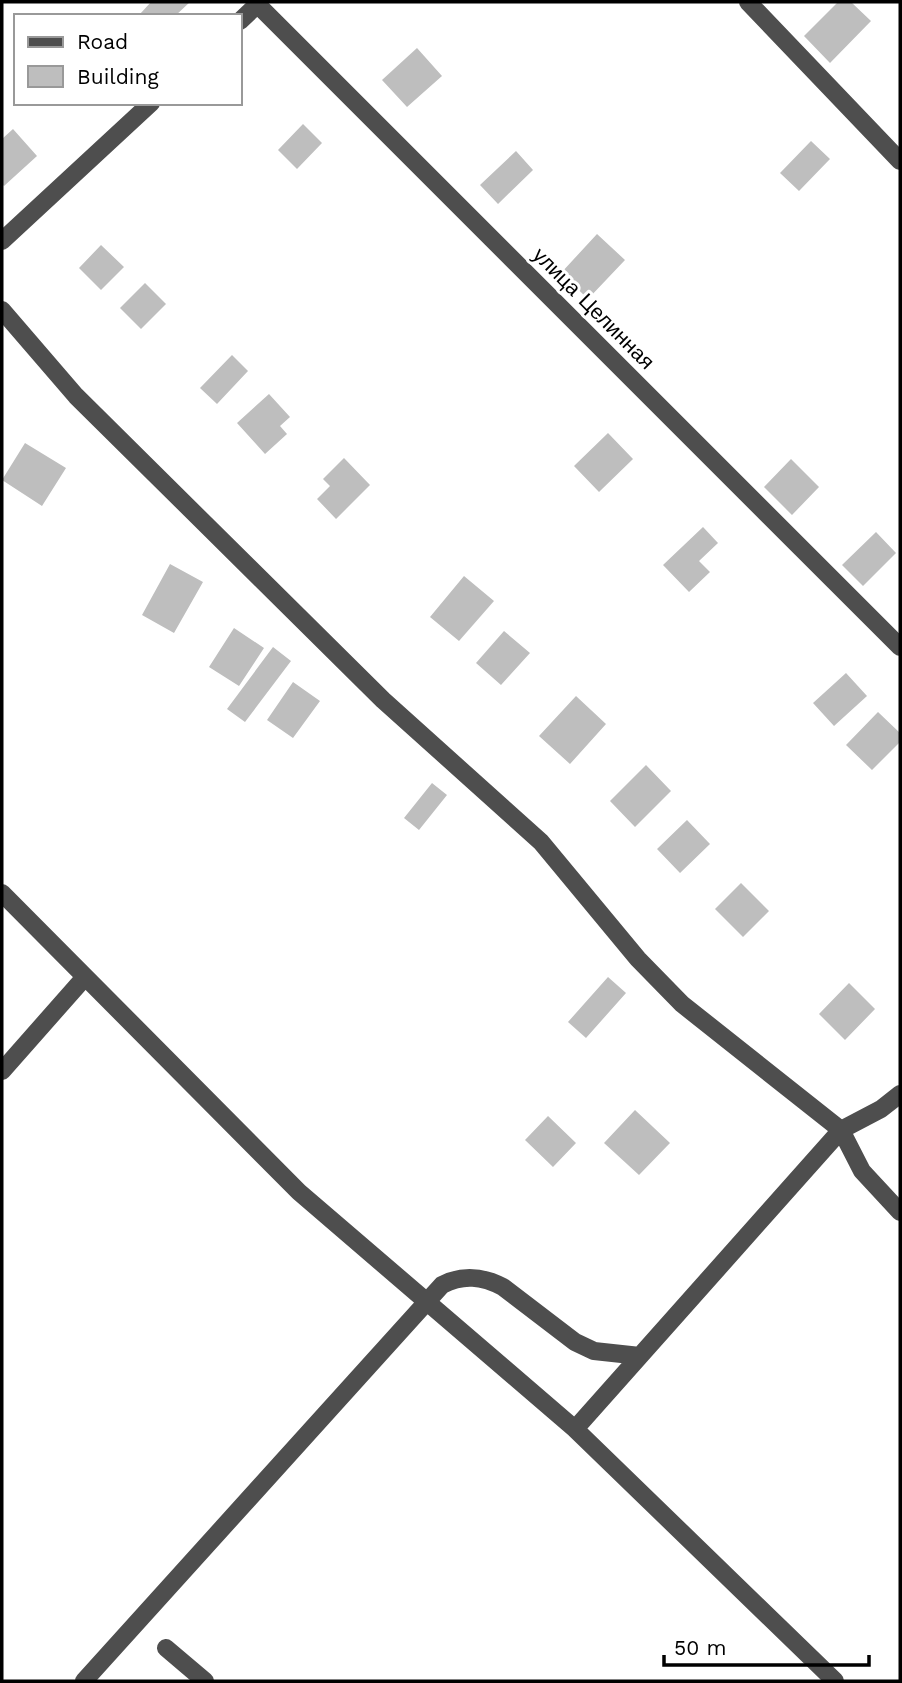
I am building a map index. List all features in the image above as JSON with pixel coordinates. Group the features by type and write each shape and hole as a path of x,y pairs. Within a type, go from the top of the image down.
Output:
{"street":[{"path":"748,2 900,162"},
{"path":"242,19 257,3"},
{"name":"улица Целинная","path":"257,3 900,647"},
{"path":"2,241 149,105"},
{"path":"2,310 76,396 383,700 541,842 638,959 682,1004 841,1129 862,1171 900,1212"},
{"path":"2,893 299,1192 575,1429 835,1681"},
{"path":"2,1071 85,977"},
{"path":"575,1429 841,1129 881,1108 900,1094"},
{"path":"84,1681 442,1285 456,1277 491,1280 575,1342 594,1351 640,1356"},
{"path":"166,1648 205,1681"}],"building":[{"path":"151,2 190,2 177,14 140,14"},
{"path":"838,2 851,2 871,21 830,63 804,36"},
{"path":"417,48 442,76 407,107 382,80"},
{"path":"303,124 322,143 297,169 278,150"},
{"path":"13,129 37,156 4,186 2,139"},
{"path":"811,141 830,159 799,191 780,173"},
{"path":"516,151 533,170 498,204 480,185"},
{"path":"597,234 625,260 588,299 561,273"},
{"path":"101,245 124,267 101,290 79,268"},
{"path":"145,283 166,304 141,329 120,308"},
{"path":"232,355 248,371 217,404 200,388"},
{"path":"269,394 290,417 280,426 287,434 265,454 237,423"},
{"path":"608,433 633,459 599,492 574,466"},
{"path":"25,443 66,468 42,506 2,480"},
{"path":"344,458 370,485 336,519 317,499 330,486 323,479"},
{"path":"791,459 819,487 792,515 764,487"},
{"path":"703,527 718,543 699,561 710,572 689,592 663,565"},
{"path":"876,532 896,553 863,586 842,565"},
{"path":"170,564 203,582 174,633 142,615"},
{"path":"464,576 494,601 459,641 430,617"},
{"path":"234,628 264,648 239,686 209,667"},
{"path":"504,631 530,653 501,685 476,663"},
{"path":"273,647 291,661 245,722 227,709"},
{"path":"846,673 867,696 834,726 813,703"},
{"path":"293,682 320,701 293,738 267,720"},
{"path":"576,696 606,724 570,764 539,736"},
{"path":"878,712 900,733 900,742 872,770 846,745"},
{"path":"646,765 671,791 635,827 610,801"},
{"path":"432,783 447,795 419,830 404,818"},
{"path":"687,820 710,844 680,873 657,849"},
{"path":"741,883 769,911 743,937 715,909"},
{"path":"608,977 626,993 586,1038 568,1022"},
{"path":"849,983 875,1009 845,1040 819,1014"},
{"path":"635,1110 670,1143 639,1175 604,1143"},
{"path":"548,1116 576,1143 553,1167 525,1140"}]}
